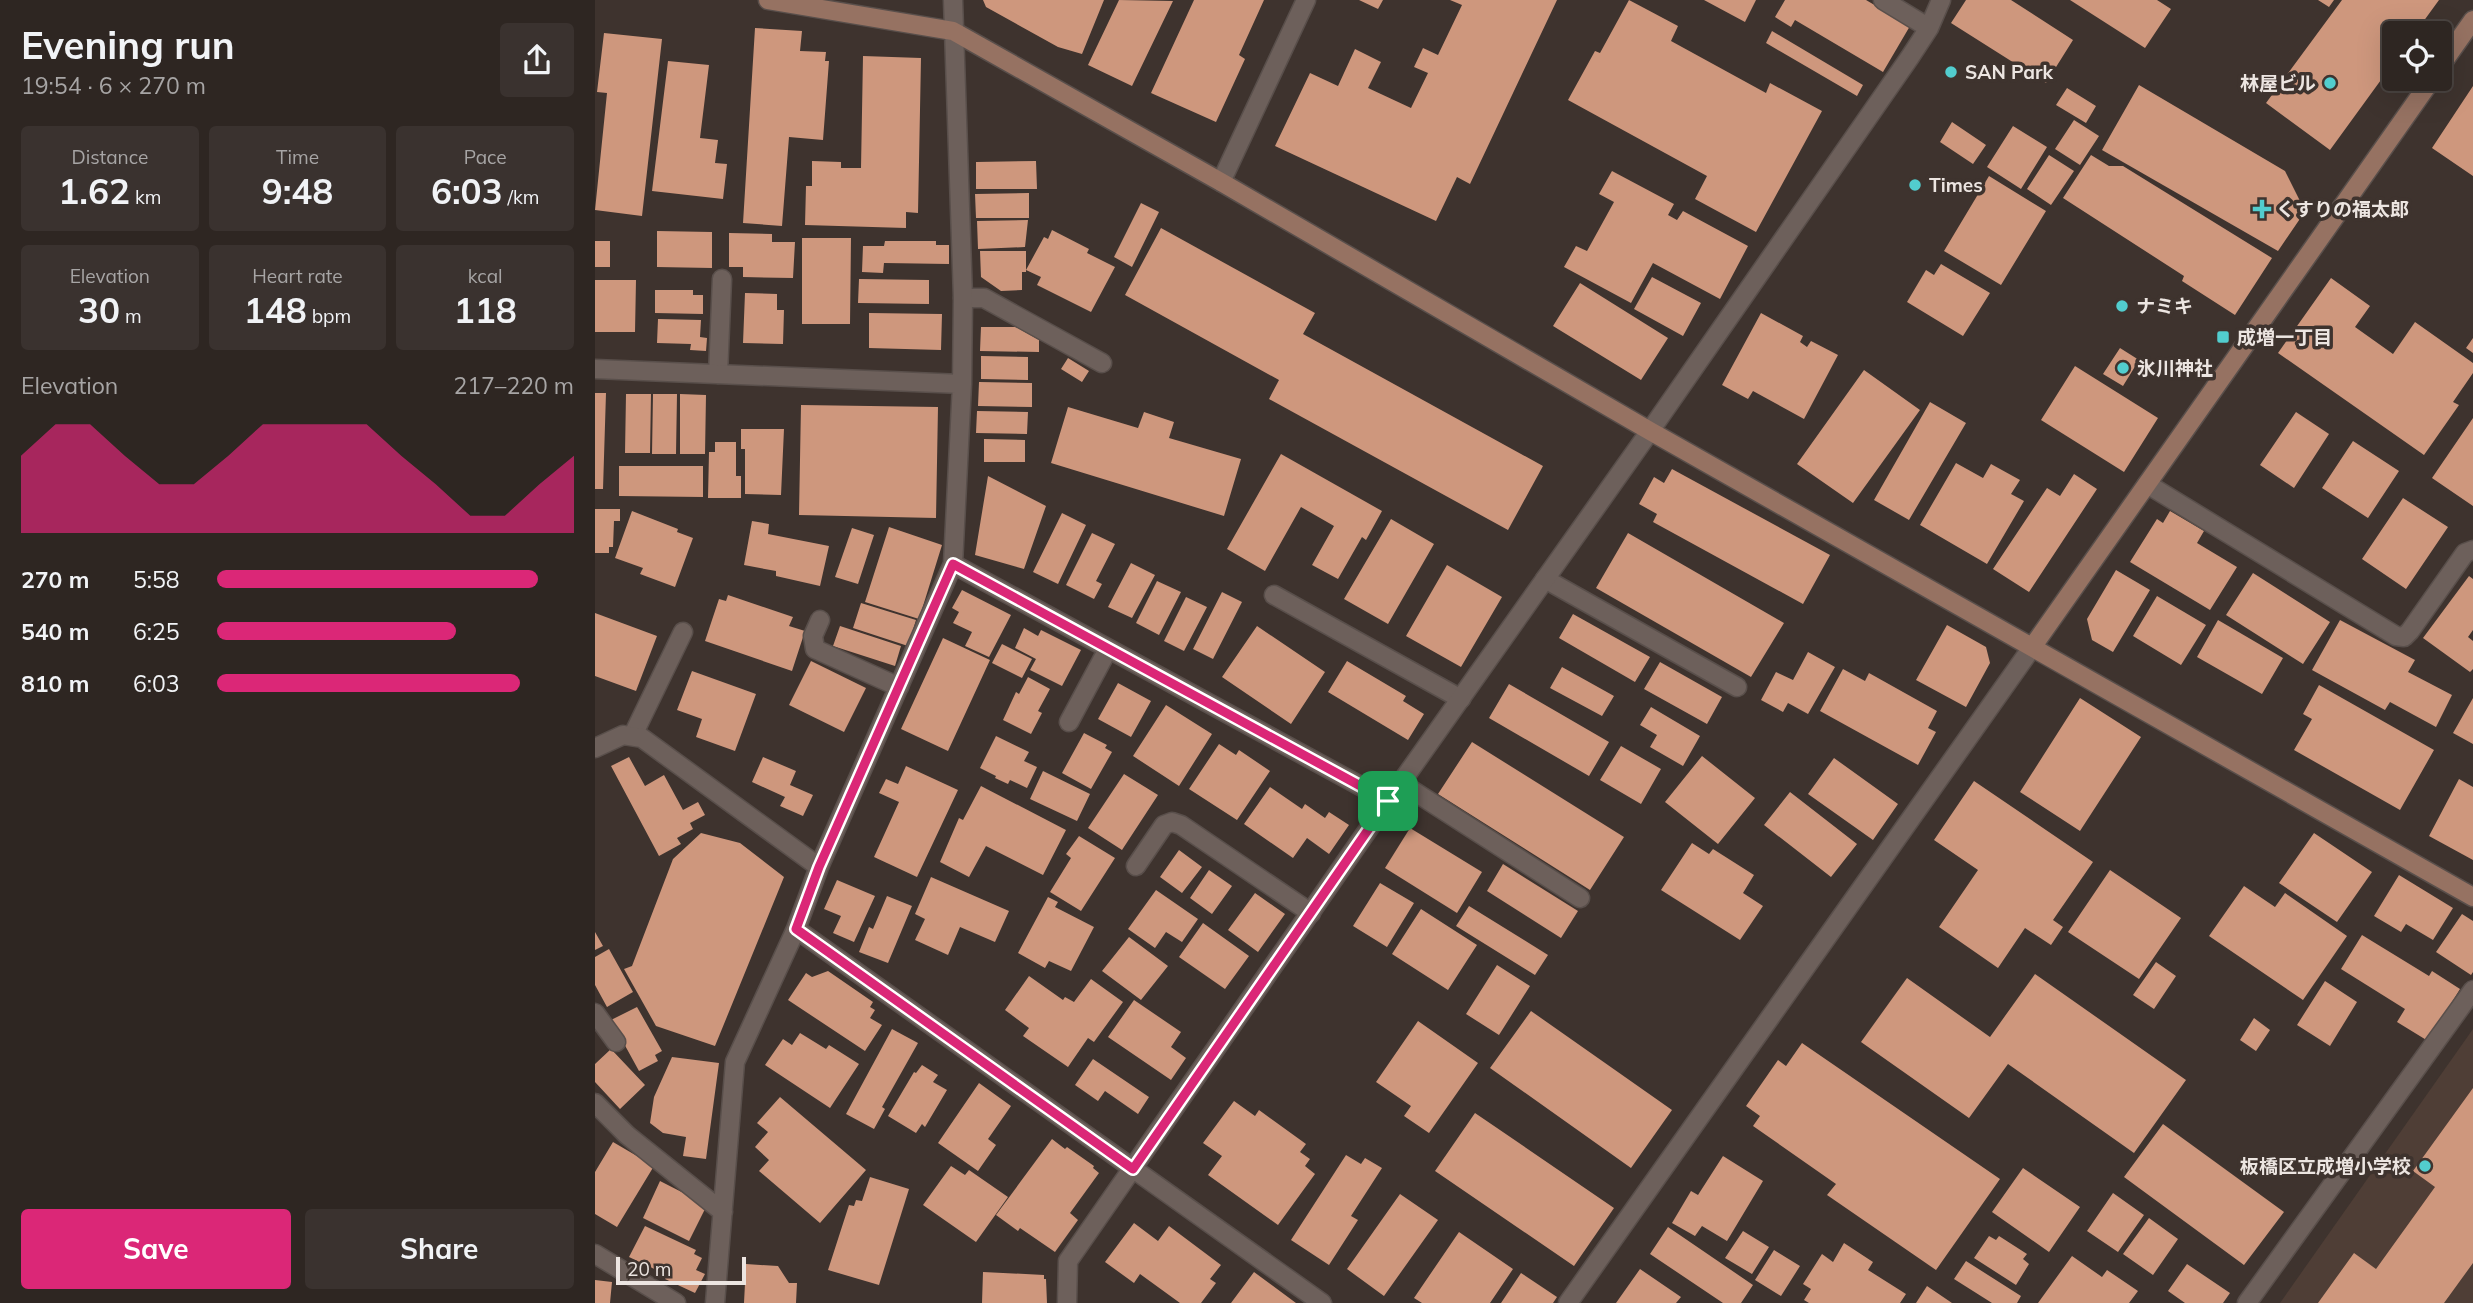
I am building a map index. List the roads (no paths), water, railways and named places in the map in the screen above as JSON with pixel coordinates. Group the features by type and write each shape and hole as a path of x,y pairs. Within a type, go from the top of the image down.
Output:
{"street":[{"path":"768,0 953,31 1221,182 1650,431 2473,897"},
{"path":"715,1303 735,1062 796,929 819,867 953,564 964,298 953,0"},
{"path":"1221,182 1306,0"},
{"path":"1883,0 1929,28"},
{"path":"1067,1303 1068,1261 1929,28 1941,0"},
{"path":"2452,50 2473,20"},
{"path":"1568,1303 2424,91"},
{"path":"717,374 722,279"},
{"path":"964,298 984,298 1102,363"},
{"path":"595,369 962,384"},
{"path":"2147,484 2396,636 2404,637 2410,631 2465,553 2473,550"},
{"path":"953,564 1388,801"},
{"path":"1545,579 1737,687"},
{"path":"1274,595 1461,699"},
{"path":"820,620 813,636 815,649 899,687"},
{"path":"633,735 683,632"},
{"path":"1069,722 1108,649"},
{"path":"595,748 623,734 642,738 819,867"},
{"path":"1401,783 1580,898"},
{"path":"1136,866 1164,825 1172,822 1181,825 1311,913"},
{"path":"796,929 1322,1303"},
{"path":"2247,1303 2473,990"},
{"path":"595,1013 616,1042"},
{"path":"595,1102 628,1135 723,1212"},
{"path":"595,1254 676,1303"}],"place":[{"name":"SAN Park","path":"1951,72"},
{"name":"林屋ビル","path":"2330,83"},
{"name":"Times","path":"1915,185"},
{"name":"くすりの福太郎","path":"2262,209"},
{"name":"ナミキ","path":"2122,306"},
{"name":"成増一丁目","path":"2223,337"},
{"name":"氷川神社","path":"2123,368"},
{"name":"板橋区立成増小学校","path":"2425,1166"}]}
